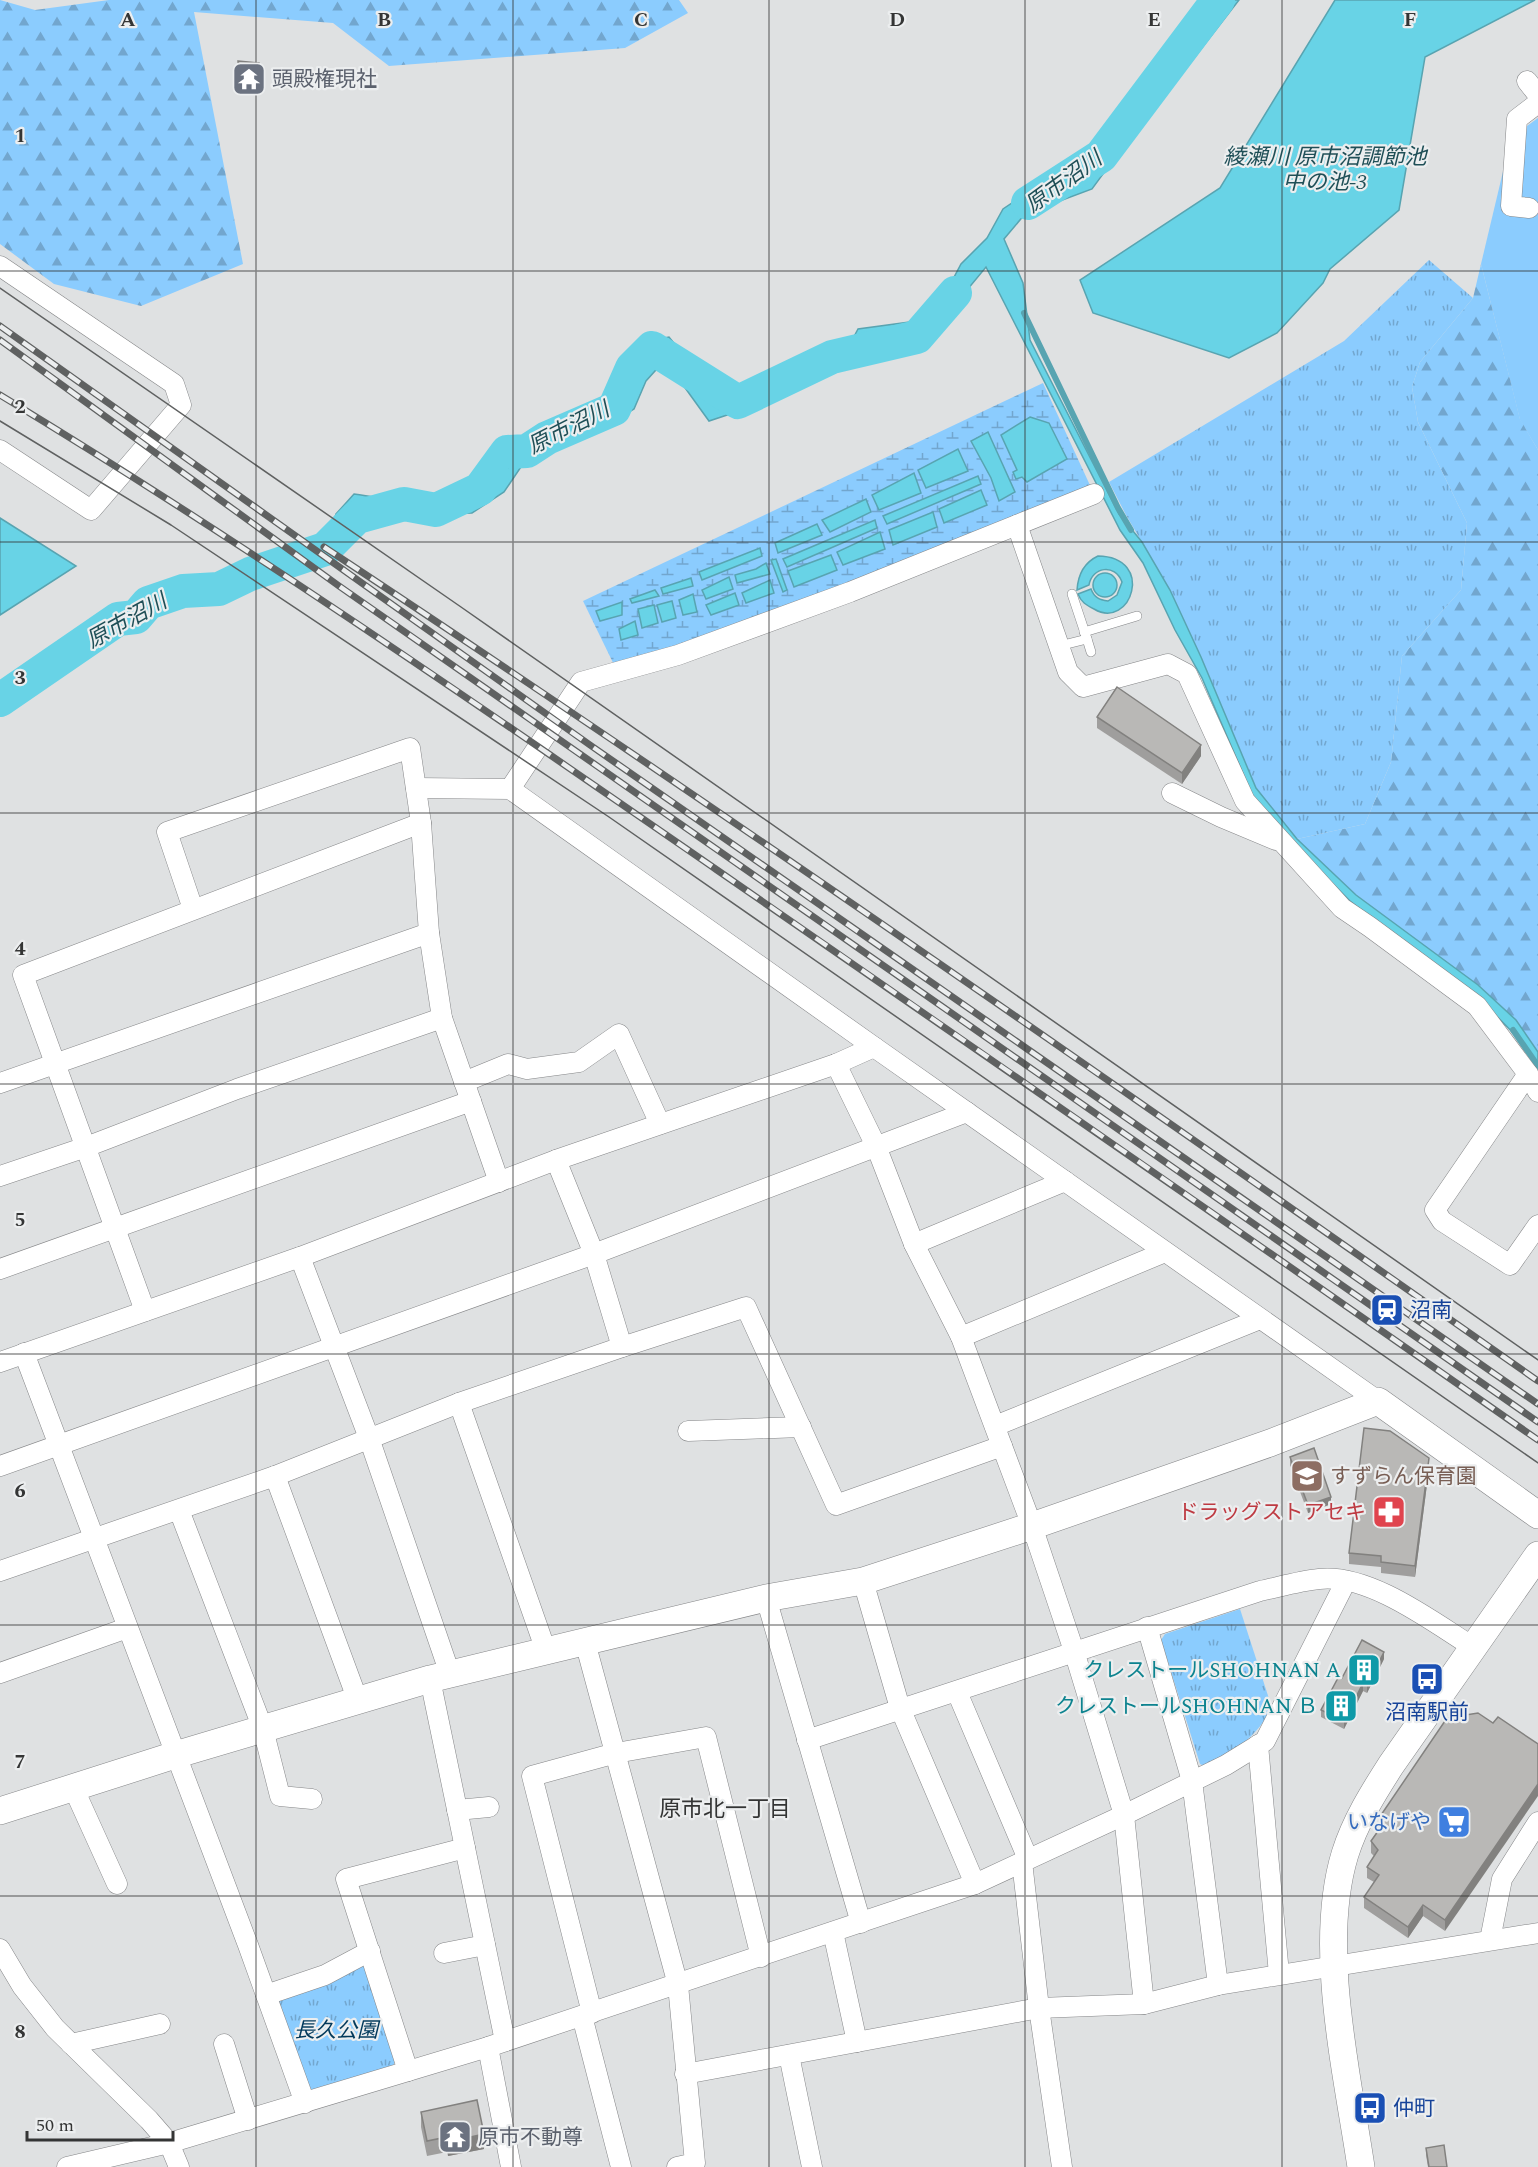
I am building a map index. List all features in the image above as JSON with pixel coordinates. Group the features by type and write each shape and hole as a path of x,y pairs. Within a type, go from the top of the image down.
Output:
{"street":[{"path":"1529,208 1511,206 1517,119 1538,103"},
{"path":"0,266 174,384 181,405 91,510 0,450"},
{"path":"510,789 581,682 678,655 850,592 1095,494"},
{"path":"1017,525 1068,672 1083,687 1168,664 1187,674 1245,801 1342,908 1477,1006 1528,1074 1538,1092"},
{"path":"193,909 166,832 410,748 421,823 429,933 442,1018 499,1182"},
{"path":"416,788 510,789 1538,1515"},
{"path":"1172,793 1221,817 1284,843"},
{"path":"145,1311 57,1063 23,975 421,823"},
{"path":"0,1083 429,933"},
{"path":"0,1176 86,1147 237,1089 442,1018"},
{"path":"464,1082 508,1064 527,1069 579,1062 619,1034 660,1124"},
{"path":"0,1362 300,1257 556,1160 836,1064 874,1047"},
{"path":"836,1064 876,1146 914,1244 961,1337 1032,1526 1074,1651 1124,1815 1144,2004"},
{"path":"1528,1074 1435,1210 1442,1221 1510,1265 1538,1226"},
{"path":"0,1269 471,1101"},
{"path":"0,1466 594,1254 967,1112"},
{"path":"556,1160 594,1254 622,1347"},
{"path":"914,1244 1065,1181"},
{"path":"961,1337 1165,1252"},
{"path":"300,1257 369,1438 440,1676 457,1810 485,1945 511,2167"},
{"path":"0,1571 275,1476 459,1404 622,1347 746,1307 836,1505 1002,1446"},
{"path":"994,1426 1260,1319"},
{"path":"24,1353 305,2103"},
{"path":"0,1811 175,1755 440,1676 766,1598 863,1581 1032,1526 1270,1443 1378,1401"},
{"path":"459,1404 546,1651"},
{"path":"688,1431 801,1426"},
{"path":"275,1476 358,1701"},
{"path":"179,1510 263,1729 279,1796 312,1799"},
{"path":"1361,2167 1333,1965 1338,1886 1345,1854 1370,1798 1391,1765 1538,1555"},
{"path":"807,1740 1260,1591 1321,1578 1346,1581 1371,1588 1406,1605 1473,1647"},
{"path":"863,1581 900,1708 975,1884"},
{"path":"75,2166 169,2143 497,2044 975,1884 1025,1861 1226,1765 1265,1741 1346,1581"},
{"path":"766,1598 861,1923"},
{"path":"1147,1627 1192,1781 1218,1985"},
{"path":"0,1673 127,1628"},
{"path":"585,1642 678,1985 691,2166"},
{"path":"957,1692 1025,1861 1039,2008 1062,2167"},
{"path":"621,2167 531,1776 616,1753 706,1737 761,1957"},
{"path":"1257,1745 1279,1974"},
{"path":"73,1787 117,1884"},
{"path":"457,1810 489,1807"},
{"path":"1490,1941 1502,1879 1538,1822"},
{"path":"408,2071 346,1879 465,1848"},
{"path":"834,1932 857,2042"},
{"path":"685,2074 1039,2008 1144,2004 1218,1985 1279,1974 1538,1933"},
{"path":"444,1953 485,1945"},
{"path":"0,1949 22,1986 55,2028 169,2143 179,2167"},
{"path":"266,1995 325,1975 370,1951"},
{"path":"71,2044 160,2024"},
{"path":"224,2044 248,2120"},
{"path":"789,2055 812,2167"}],"lane":[{"path":"1072,594 1091,652"},
{"path":"1059,646 1137,616"}],"green space":[{"path":"0,0 35,10 109,0 679,0 688,13 625,48 389,66 333,23 194,12 243,264 141,306 54,284 0,244"},
{"path":"1538,118 1538,450 1520,420 1481,264 1511,138"},
{"path":"1429,260 1473,298 1420,362 1412,387 1418,422 1467,523 1461,590 1402,656 1391,762 1365,824 1297,839 1256,788 1170,590 1109,482 1344,341"},
{"path":"1481,264 1520,419 1538,450 1538,1052 1516,1020 1479,986 1356,895 1297,839 1365,824 1391,762 1402,656 1461,590 1467,523 1418,422 1412,387 1420,362 1473,298"},
{"path":"1043,383 1094,494 618,673 583,601"},
{"path":"1240,1609 1272,1708 1252,1735 1227,1755 1207,1767 1200,1764 1161,1640 1165,1634"},
{"name":"長久公園","path":"357,1964 365,1965 396,2059 393,2066 311,2094 278,2003 284,1995"}],"water":[{"path":"1226,0 1239,0 1153,111 1116,142 1114,159 1092,189 1025,214 1004,239 1023,283 1030,340 1119,514 1142,542 1170,590 1256,788 1297,839 1356,895 1478,985 1516,1020 1538,1052 1538,1065 1523,1043 1473,992 1413,950 1350,901 1253,797 1202,678 1175,630 1143,563 1120,530 986,267 938,325 866,347 849,362 769,401 709,421 665,360 646,381 634,409 591,435 531,452 504,492 472,513 405,515 364,510 341,544 328,541 336,514 354,494 462,507 501,480 529,434 565,414 588,416 622,400 631,389 639,355 654,340 669,337 720,399 733,393 755,388 838,355 852,340 858,329 917,321 943,298 961,264 987,238 1003,209 1034,188 1060,178 1084,177 1090,153 1108,123 1123,114 1175,67"},
{"name":"綾瀬川 原市沼調節池 中の池-3","path":"1335,0 1535,0 1425,57 1399,210 1330,269 1323,283 1277,333 1229,358 1093,313 1080,280 1220,188"},
{"path":"1030,417 1049,423 1067,459 1027,482 1022,477 1016,479 1013,472 1017,470 1001,435"},
{"path":"988,432 1015,492 999,501 991,478 971,441"},
{"path":"958,449 968,471 926,488 918,470"},
{"path":"914,473 921,493 879,510 872,495"},
{"path":"978,476 981,484 887,524 883,516"},
{"path":"981,490 987,505 944,523 939,509"},
{"path":"866,499 871,512 830,532 822,520"},
{"path":"933,512 937,527 893,545 889,530"},
{"path":"0,518 76,566 0,615"},
{"path":"875,520 877,528 787,567 783,559"},
{"path":"817,524 822,535 778,553 775,543"},
{"path":"880,532 885,549 843,565 837,552"},
{"path":"760,548 762,556 702,580 699,572"},
{"path":"831,555 837,570 794,587 788,571"},
{"path":"1098,556 1116,559 1127,568 1132,579 1132,591 1127,602 1118,610 1107,613 1084,603 1078,594 1091,589 1097,598 1108,601 1117,595 1122,582 1114,572 1099,571 1094,574 1089,585 1077,590 1082,570"},
{"path":"776,559 787,590 783,592 771,560"},
{"path":"766,563 770,574 737,583 735,575 756,569"},
{"path":"1100,573 1110,573 1117,580 1117,590 1110,597 1100,597 1093,590 1093,580"},
{"path":"729,577 733,589 706,599 702,590"},
{"path":"691,578 693,586 663,594 661,588"},
{"path":"770,580 774,593 746,603 742,593"},
{"path":"655,590 659,596 632,603 630,599"},
{"path":"735,593 739,605 711,615 706,605"},
{"path":"693,594 697,612 683,615 679,600"},
{"path":"672,601 676,618 662,622 657,605"},
{"path":"622,602 622,615 600,621 596,611"},
{"path":"654,605 658,623 642,628 638,609"},
{"path":"635,621 638,635 621,640 619,629"}],"building":[{"path":"238,61 259,63 261,78 240,81"},
{"path":"1117,687 1201,745 1182,773 1097,717"},
{"path":"1364,1428 1390,1431 1429,1458 1415,1566 1381,1562 1381,1556 1349,1553"},
{"path":"1314,1448 1331,1497 1308,1505 1290,1457"},
{"path":"1362,1640 1384,1652 1367,1685 1363,1683 1344,1721 1321,1710 1339,1676 1342,1678"},
{"path":"1478,1713 1493,1723 1498,1717 1538,1744 1538,1784 1445,1920 1423,1905 1408,1927 1364,1897 1379,1875 1367,1867 1378,1850 1371,1841 1381,1827 1381,1815 1447,1718"},
{"path":"477,2100 484,2134 448,2142 447,2137 427,2141 421,2112"},
{"path":"1444,2145 1447,2167 1429,2167 1426,2148"}],"waterway":[{"name":"原市沼川","path":"1028,203 1101,156 1218,0"},
{"name":"原市沼川","path":"0,700 118,619 136,617 148,603 183,591 219,589 250,574 325,549 357,517 404,504 436,510 480,489 507,452 527,451 547,438 614,409 632,368 652,348 738,402 832,357 917,337 955,293"},
{"path":"1024,313 1118,508 1131,530"},
{"path":"1513,1030 1538,1066"}],"tram line":[{"path":"0,288 461,607 1538,1360"},
{"path":"0,421 171,525 609,817 1538,1463"}],"railway":[{"path":"0,326 590,745 1538,1404"},
{"path":"0,340 339,586 1538,1422"},
{"path":"0,395 272,567 451,687 1538,1440"},
{"path":"324,547 782,856 1538,1381"}],"place":[{"name":"頭殿権現社","path":"249,79"},
{"name":"沼南","path":"1387,1310"},
{"name":"すずらん保育園","path":"1307,1476"},
{"name":"ドラッグストアセキ","path":"1389,1512"},
{"name":"クレストールSHOHNAN A","path":"1364,1670"},
{"name":"沼南駅前","path":"1427,1679"},
{"name":"クレストールSHOHNAN Ｂ","path":"1341,1706"},
{"name":"いなげや","path":"1454,1822"},
{"name":"仲町","path":"1370,2108"},
{"name":"原市不動尊","path":"455,2137"}],"district":[{"name":"原市北一丁目","path":"725,1808"}]}
